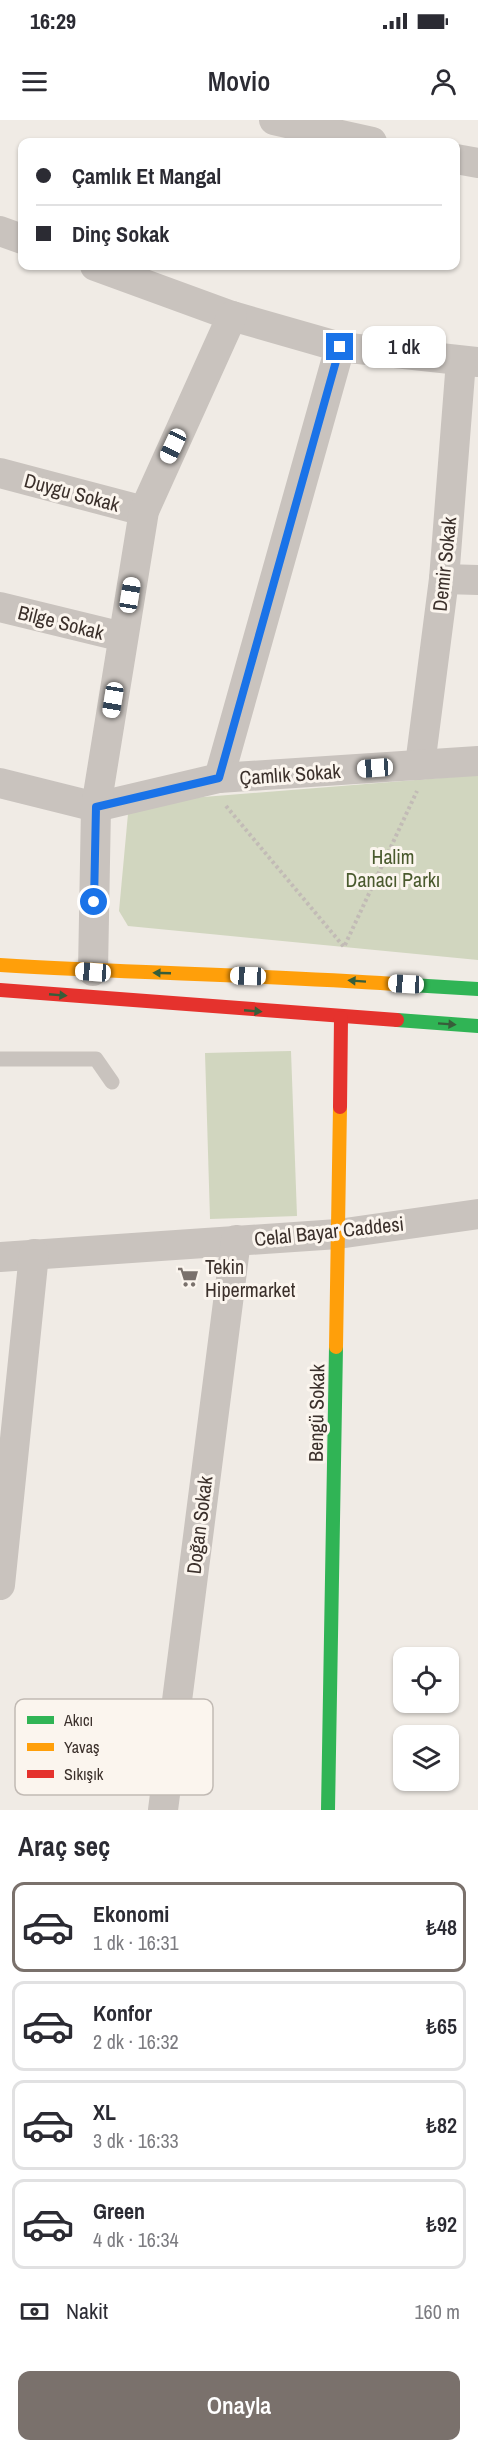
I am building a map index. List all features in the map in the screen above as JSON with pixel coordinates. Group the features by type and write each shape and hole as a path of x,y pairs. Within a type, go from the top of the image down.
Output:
{"street":[{"path":"274,120 354,138"},
{"path":"460,160 478,163"},
{"path":"0,231 18,238"},
{"path":"106,270 232,316 340,347 470,362"},
{"path":"93,972 96,807 144,511 232,316"},
{"path":"222,792 340,347"},
{"name":"Demir Sokak","path":"419,778 470,362"},
{"name":"Duygu Sokak","path":"0,473 144,511"},
{"path":"444,579 478,580"},
{"name":"Bilge Sokak","path":"0,607 123,637"},
{"name":"Çamlık Sokak","path":"0,783 96,807 222,792 419,778 478,761"},
{"path":"0,965 93,972 292,977 478,989"},
{"path":"0,990 341,1018 478,1026"},
{"name":"Bengü Sokak","path":"328,1810 341,1018"},
{"name":"Celal Bayar Caddesi","path":"0,1257 338,1234 478,1214"},
{"name":"Doğan Sokak","path":"177,1699 236,1240"},
{"path":"0,1585 34,1254"},
{"name":"Doğan Sokak","path":"163,1810 165,1795"}],"lane":[{"path":"0,1059 96,1059 112,1083"}],"path":[{"path":"222,792 344,947 419,778"}],"green space":[{"name":"Halim Danacı Parkı","path":"478,775 478,960 128,926 119,911 129,803"},
{"path":"291,1051 297,1216 210,1219 205,1053"}],"traffic: fast":[{"path":"394,984 478,989"},
{"path":"397,1020 478,1026"},
{"path":"328,1810 336,1347"}],"traffic: slow":[{"path":"0,965 394,984"},
{"path":"336,1347 340,1107"}],"traffic: jam":[{"path":"0,990 397,1020"},
{"path":"340,1107 341,1018"}],"place":[{"name":"Tekin Hipermarket","path":"188,1277"}],"route":[{"path":"94,902 96,807 219,778 340,347"}]}
